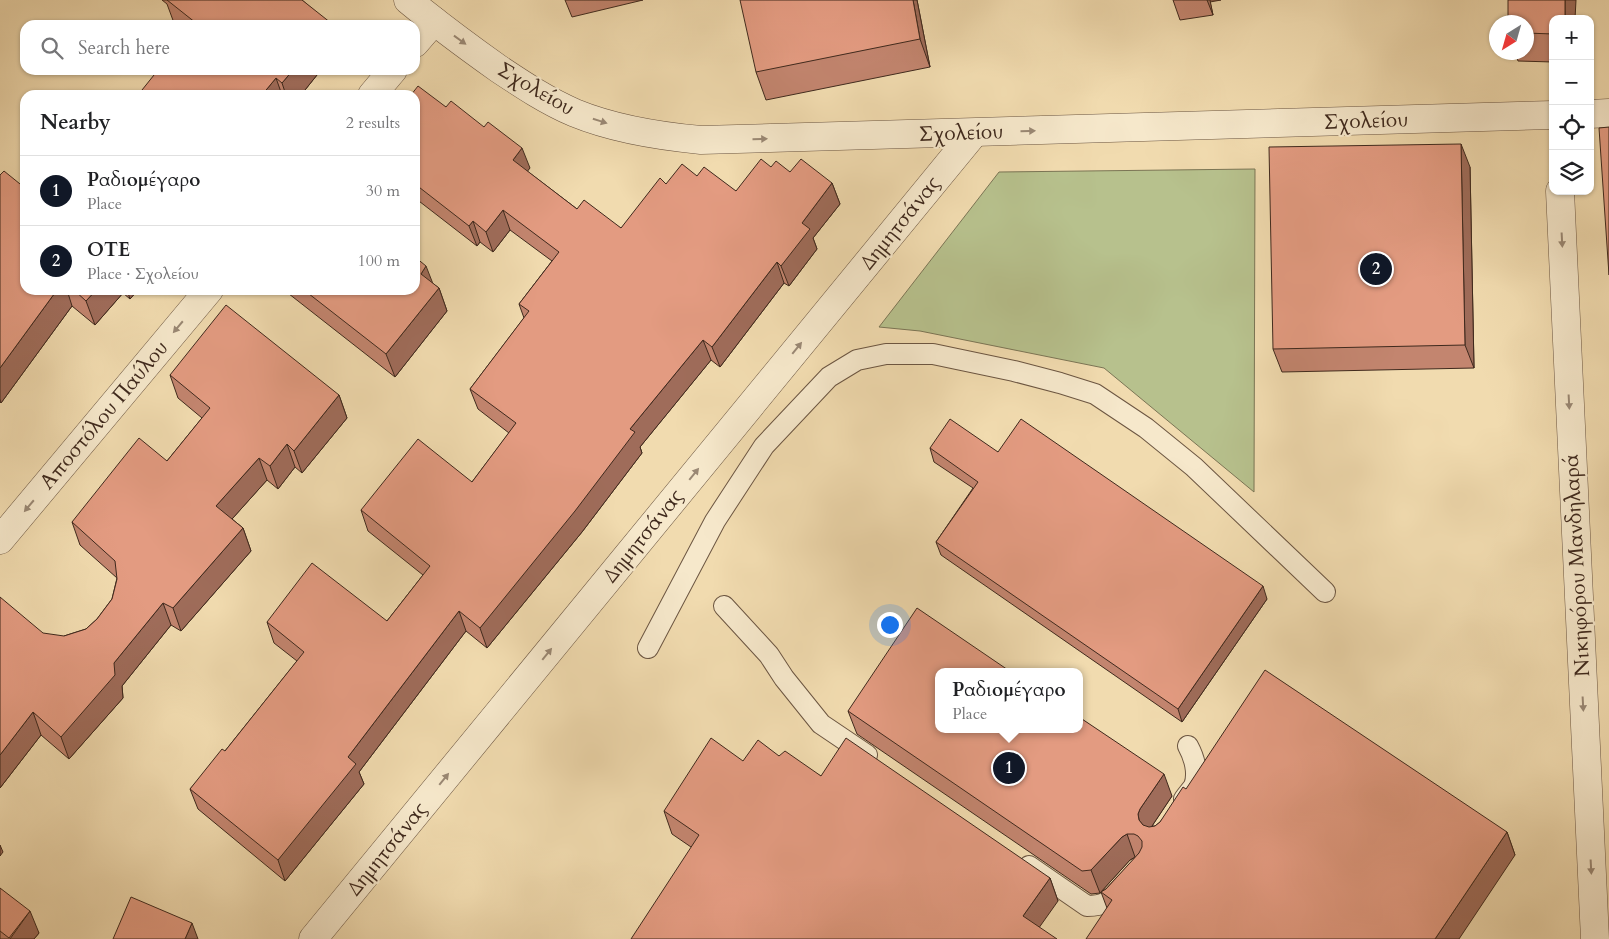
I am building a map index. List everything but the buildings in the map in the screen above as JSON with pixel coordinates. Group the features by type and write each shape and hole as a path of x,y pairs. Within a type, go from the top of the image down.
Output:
{"street":[{"name":"Σχολείου","path":"408,0 434,21 535,93 575,113 614,126 657,136 701,140 1549,115"},
{"path":"420,37 434,21"},
{"path":"376,90 389,75"},
{"path":"1594,114 1609,113"},
{"name":"Δημητσάνας","path":"313,939 974,133"},
{"name":"Νικηφόρου Μανδηλαρά","path":"1560,195 1595,939"},
{"name":"Αποστόλου Παύλου","path":"0,540 205,295"}],"lane":[{"path":"648,648 715,521 764,446 829,377 857,360 886,354 933,354 1023,373 1095,394 1146,428 1194,467 1325,592"},
{"path":"724,606 770,655 784,678 821,724 878,763"},
{"path":"1174,815 1194,785 1195,763 1188,746"},
{"path":"1018,858 1088,906 1106,904 1139,868"}],"green space":[{"path":"1255,169 1254,492 1104,368 920,331 879,327 999,172"}],"place":[{"name":"ΟΤΕ","path":"1376,269"},
{"name":"Ραδιομέγαρο","path":"1009,768"}]}
